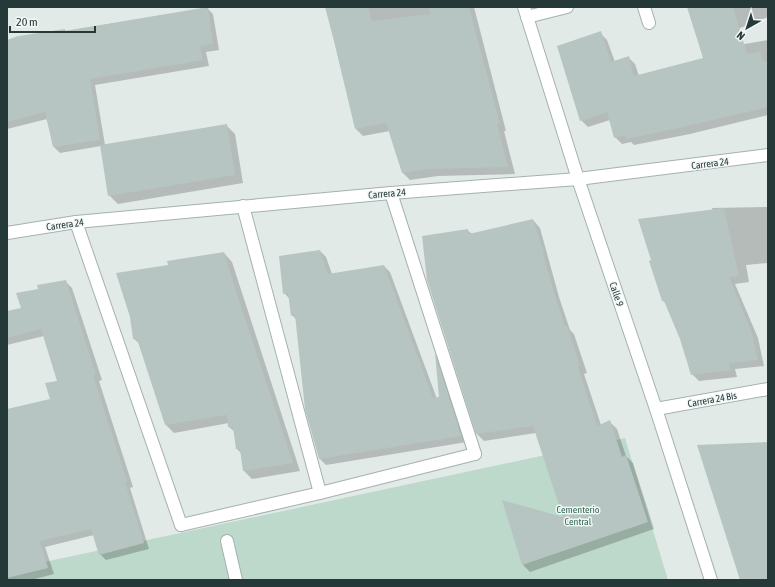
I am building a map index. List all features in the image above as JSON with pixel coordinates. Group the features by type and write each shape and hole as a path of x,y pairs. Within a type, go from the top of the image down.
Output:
{"street":[{"path":"526,12 567,7"},
{"path":"644,7 649,23"},
{"name":"Calle 9","path":"526,12 578,179 656,409 711,580"},
{"name":"Carrera 24","path":"7,232 76,222 243,206 578,179 768,155"},
{"path":"76,222 181,525 320,493 475,454 391,193"},
{"path":"243,206 320,493"},
{"name":"Carrera 24 Bis","path":"656,409 768,389"},
{"path":"227,541 236,580"}],"green space":[{"name":"Cementerio Central","path":"625,438 668,580 7,580 7,570"}],"building":[{"path":"208,7 213,44 200,46 203,60 90,79 100,140 53,147 45,112 7,122 7,40 18,36 65,29 65,31"},
{"path":"325,7 368,7 372,21 430,14 429,7 469,7 500,124 497,124 508,167 430,169 402,173 386,123 355,129"},
{"path":"687,7 733,7 747,54 760,52 763,61 768,61 768,107 626,139 625,135 614,138 607,112 580,121 557,46 601,31 611,62 629,56 634,76 703,58"},
{"path":"227,124 235,175 108,196 100,145"},
{"path":"724,208 739,276 729,277 751,330 758,360 729,363 731,370 691,375 680,339 664,301 662,301 649,261 651,260 638,219"},
{"path":"533,219 544,253 543,254 553,289 580,366 578,367 597,426 610,420 622,457 626,455 648,522 522,565 502,500 563,517 533,426 476,434 427,280 422,236 468,229 469,234"},
{"path":"320,250 328,274 384,265 433,398 439,397 435,353 461,436 319,459 305,409 295,315 291,316 288,293 283,294 279,256"},
{"path":"224,252 293,463 243,471 240,449 236,449 233,427 228,427 227,415 165,425 137,339 133,339 130,317 116,273 168,265 167,261"},
{"path":"66,280 96,375 93,375 127,481 125,482 144,543 99,555 91,529 40,541 48,568 7,578 7,409 50,399 45,383 57,381 41,329 7,338 7,311 21,308 16,293 38,289 37,285"},
{"path":"768,442 768,580 740,580 697,445"}]}
